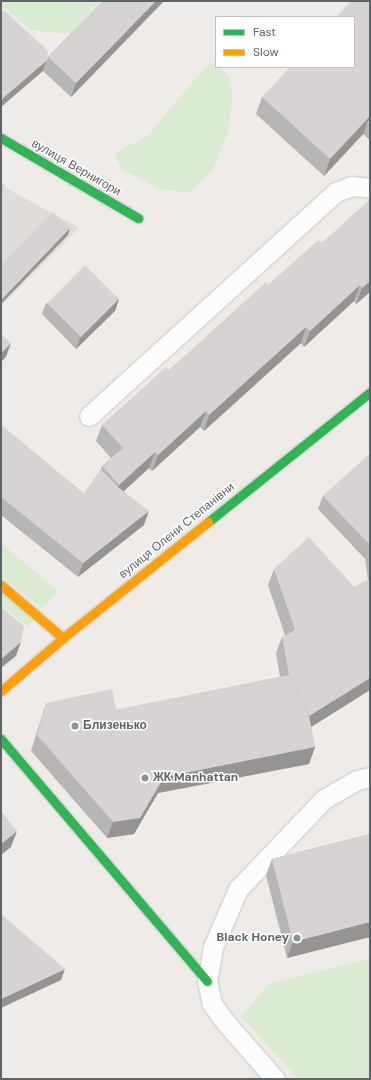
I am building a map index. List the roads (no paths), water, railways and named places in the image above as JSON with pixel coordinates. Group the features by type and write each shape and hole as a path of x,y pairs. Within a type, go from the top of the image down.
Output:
{"street":[{"name":"вулиця Вернигори","path":"1,138 138,218"},
{"name":"вулиця Олени Степанівни","path":"1,691 63,638 370,392"},
{"path":"1,586 63,638"},
{"path":"1,739 207,981"}],"lane":[{"path":"89,416 336,192 352,186 370,188"},
{"path":"275,1079 226,1023 212,1004 207,981 213,947 238,889 324,799 357,780 370,777"}],"place":[{"name":"Близенько","path":"75,726"},
{"name":"ЖК Manhattan","path":"145,778"},
{"name":"Black Honey","path":"297,938"}]}
